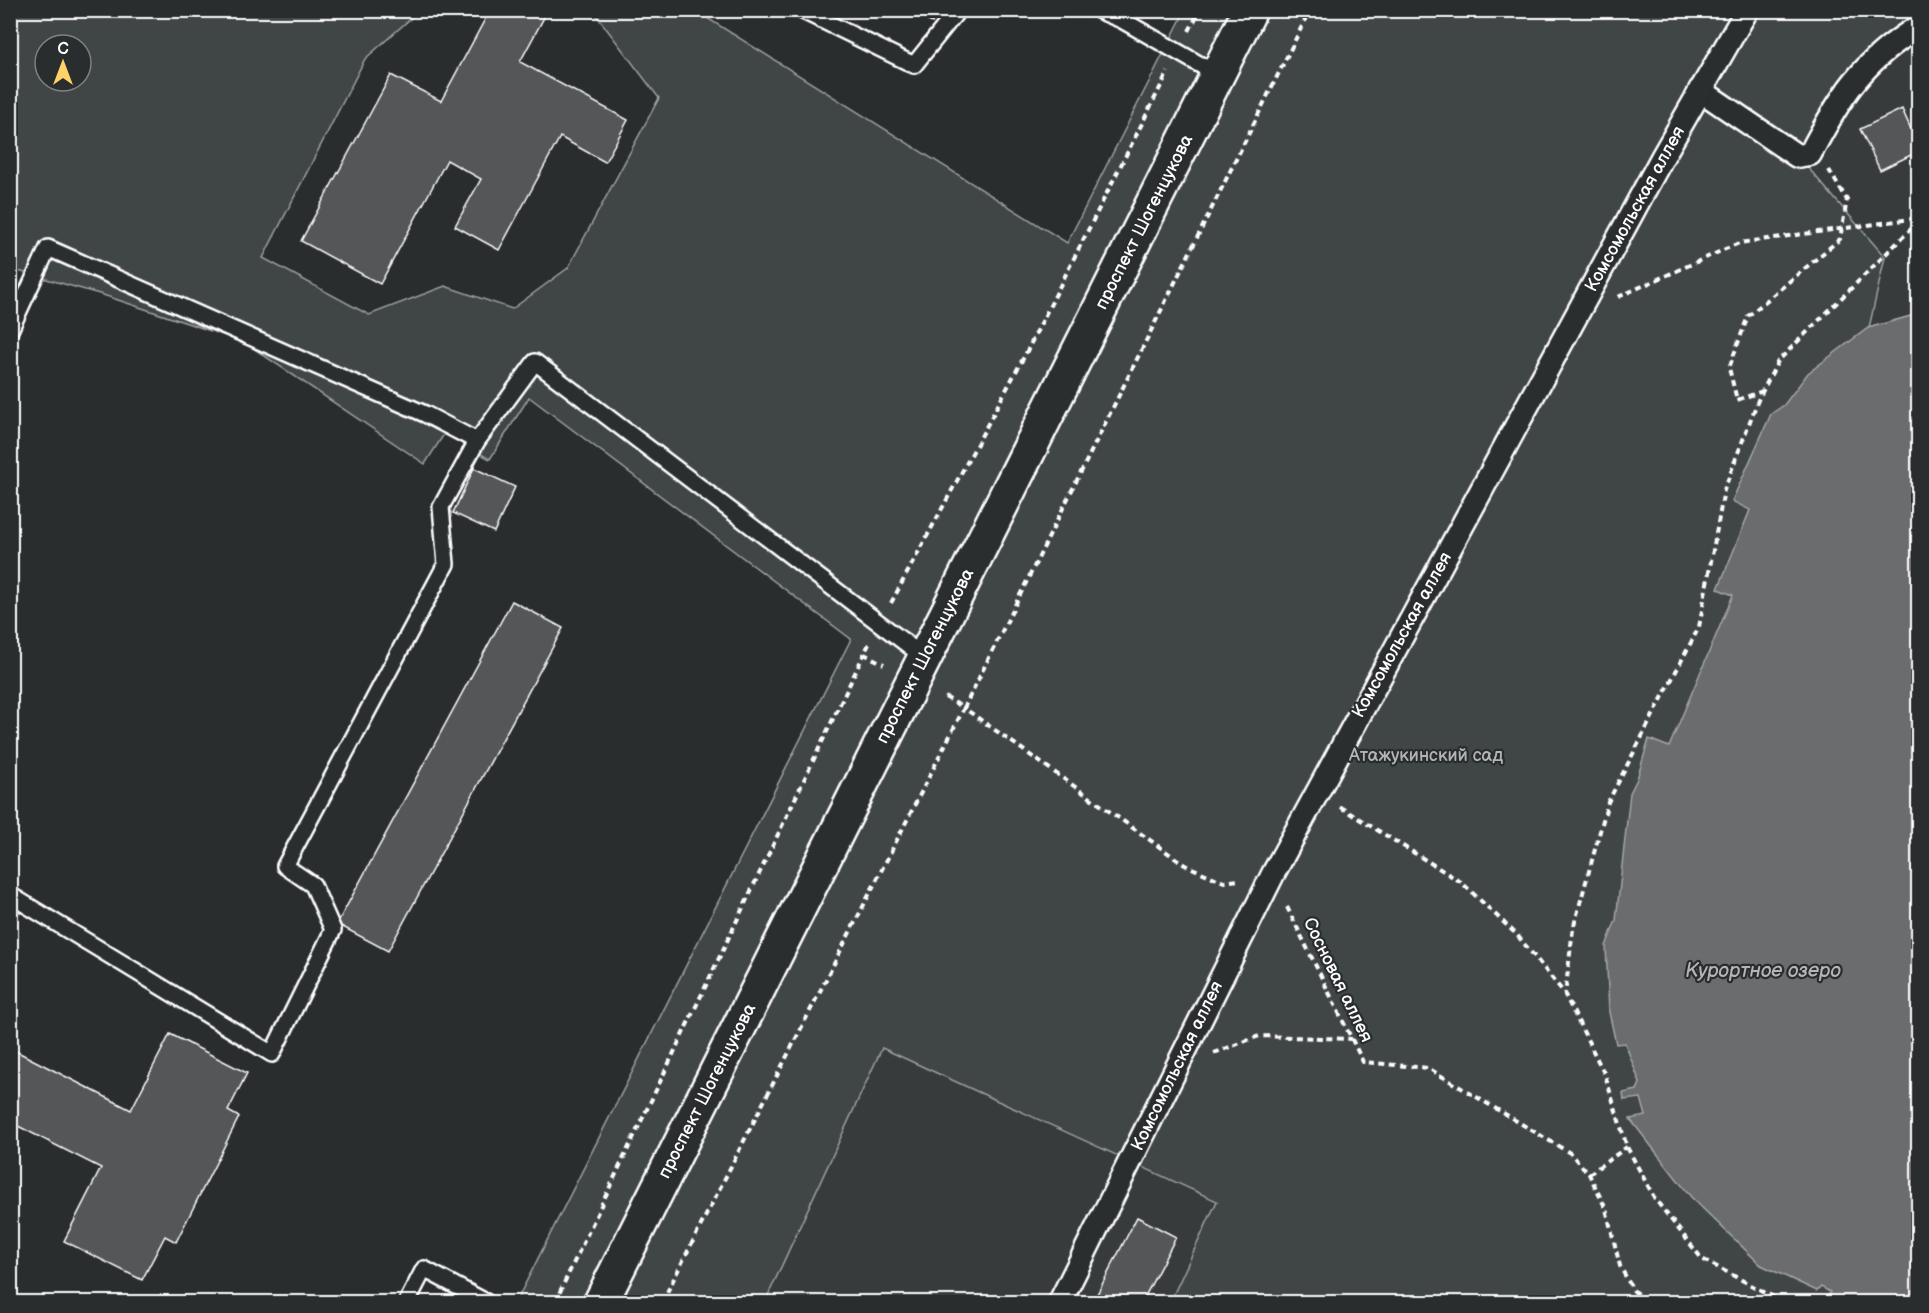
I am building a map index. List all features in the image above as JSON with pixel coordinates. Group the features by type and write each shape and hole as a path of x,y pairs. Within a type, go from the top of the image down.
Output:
{"street":[{"name":"проспект Шогенцукова","path":"601,1302 1250,10"},
{"name":"Комсомольская аллея","path":"1060,1302 1316,792 1700,90 1747,10"},
{"path":"1700,90 1797,156 1809,154 1834,109 1869,62 1918,27"}],"lane":[{"path":"801,10 914,65 958,10"},
{"path":"1098,10 1218,75"},
{"path":"10,330 48,248 425,414 477,441"},
{"path":"10,895 272,1054 333,930 313,885 285,866 446,564 441,507 477,441 535,362 924,657"},
{"path":"407,1302 424,1269 486,1302"}],"path":[{"path":"555,1302 864,654 1025,355 1200,10"},
{"path":"662,1302 964,708 1310,10"},
{"path":"1763,390 1737,400 1729,368 1748,316 1840,239 1844,228 1847,200 1828,168 1809,154"},
{"path":"1577,316 1739,243 1918,220"},
{"path":"1565,995 1573,929 1608,802 1698,627 1724,490 1763,390 1778,361 1918,220"},
{"path":"864,654 888,666"},
{"path":"945,697 964,708 1185,865 1224,882 1273,874"},
{"path":"1316,792 1461,882 1517,935 1565,995 1605,1075 1627,1147 1655,1199 1702,1259 1783,1302"},
{"name":"Сосновая аллея","path":"1273,874 1363,1062 1428,1068 1570,1153 1589,1174 1606,1209 1620,1266 1633,1290 1646,1302"},
{"path":"1177,1066 1259,1036 1352,1039"},
{"path":"1589,1174 1627,1147"}],"shaded area":[{"path":"1918,27 1918,314 1868,328 1797,156 1834,109"},
{"path":"881,1048 1217,1201 1170,1302 765,1302"}],"green space":[{"name":"Атажукинский сад","path":"10,11 419,11 365,59 263,258 369,315 445,286 512,309 568,268 659,98 593,11 696,11 1067,243 1185,11 1918,11 1918,27 1798,156 1885,257 1869,328 1918,314 1918,1302 1170,1302 1217,1201 882,1048 765,1302 516,1302 851,639 529,397 490,459 444,434 425,464 244,342 103,295 11,269"}],"water":[{"name":"Курортное озеро","path":"1918,314 1918,1302 1839,1302 1828,1297 1830,1292 1821,1287 1817,1291 1761,1265 1691,1197 1630,1119 1646,1116 1641,1098 1624,1100 1623,1093 1637,1090 1640,1083 1625,1043 1616,1044 1609,1012 1606,946 1616,920 1630,793 1637,779 1649,739 1669,747 1733,595 1718,589 1750,510 1732,501 1771,414 1784,405 1808,373 1868,328"}],"building":[{"path":"490,10 548,10 520,62 628,120 605,162 560,137 499,250 455,226 481,179 447,160 380,284 301,241 391,75 441,101"},
{"path":"906,10 938,10 932,23"},
{"path":"1902,109 1918,145 1918,171 1911,155 1880,170 1860,129"},
{"path":"474,468 515,487 494,532 453,513"},
{"path":"512,601 563,628 388,951 337,924"},
{"path":"170,1034 247,1073 228,1111 239,1117 176,1242 165,1236 142,1280 64,1241 101,1168 10,1122 10,1048 131,1110"},
{"path":"1137,1217 1176,1237 1142,1302 1093,1302"}]}
